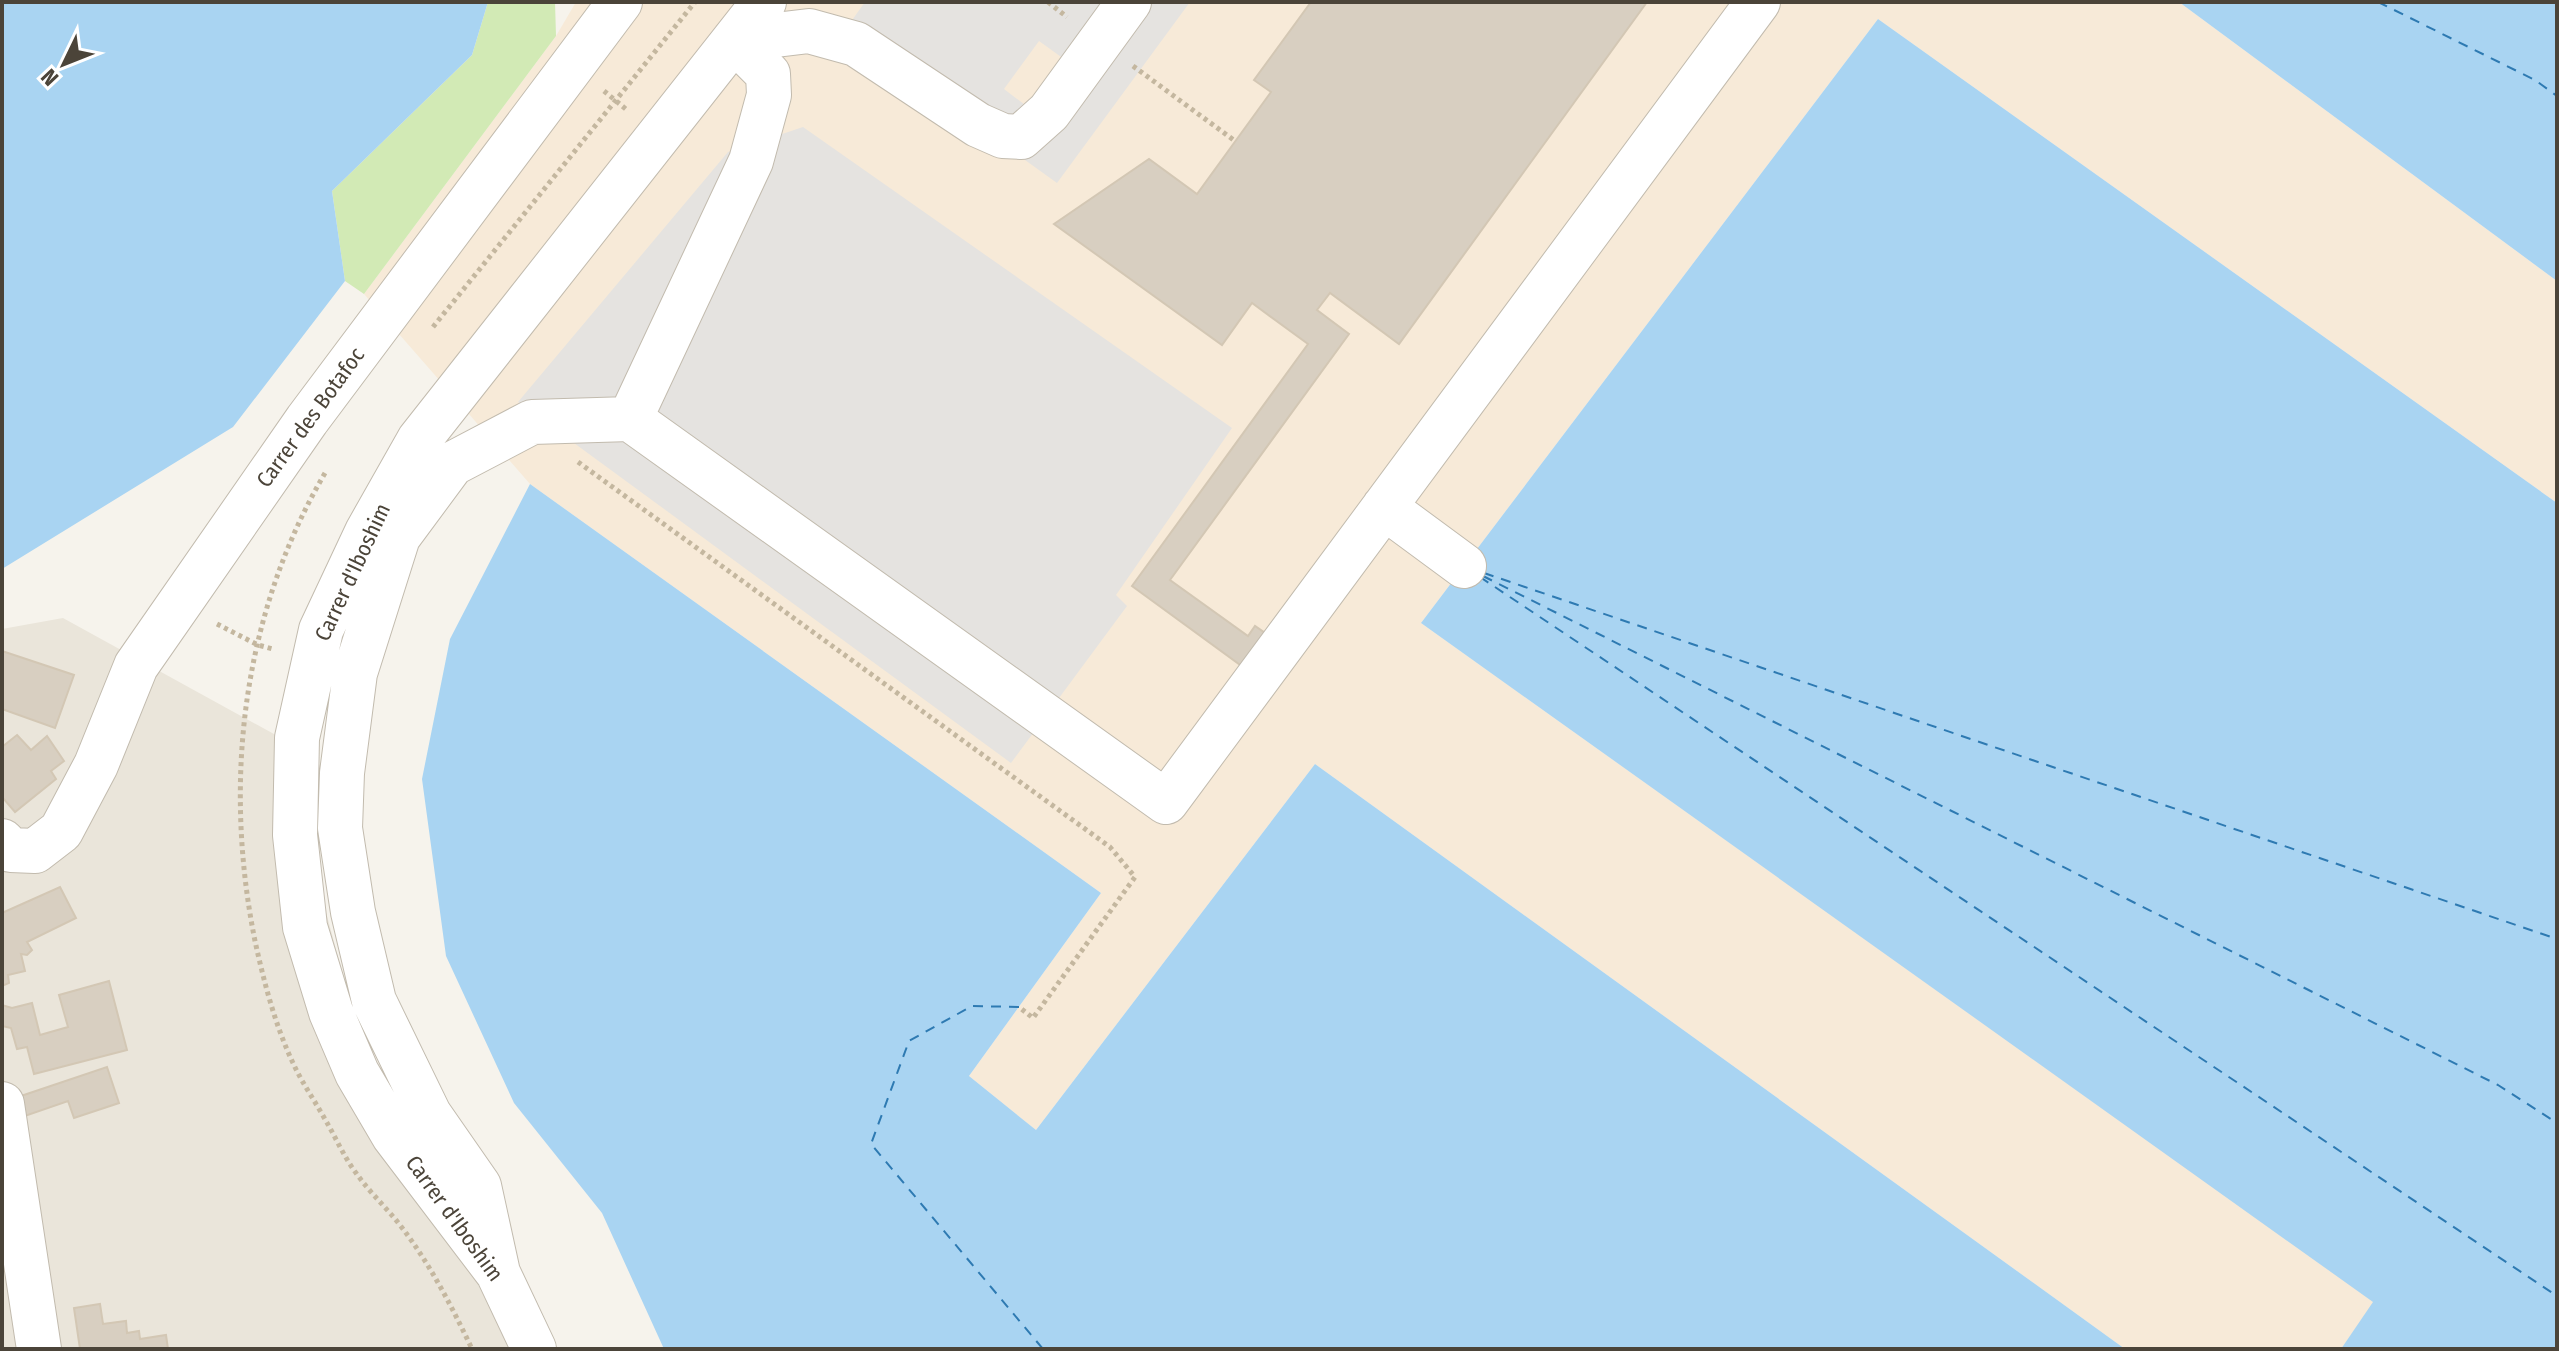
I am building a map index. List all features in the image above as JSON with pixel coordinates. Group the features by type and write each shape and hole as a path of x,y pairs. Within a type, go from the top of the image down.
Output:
{"street":[{"name":"Carrer d'Iboshim","path":"534,1349 498,1273 394,1136 357,1073 331,1012 305,927 295,835 297,738 321,630 367,532 419,440 764,2"},
{"path":"734,40 809,31 856,44 978,125 1003,136 1021,137 1049,112 1129,2"},
{"path":"498,1273 479,1186 429,1114 374,1001 356,927 340,828 342,773 355,673 398,537 452,464 532,422 630,419 1166,802 1758,2"},
{"name":"Carrer des Botafoc","path":"19,846 61,831 96,765 136,666 307,420 572,64 610,7"},
{"path":"630,419 751,161 769,95 768,74 734,40"},
{"path":"1384,507 1464,566"},
{"path":"2,1104 10,1212 39,1349"}],"path":[{"path":"1048,2 1235,141"},
{"path":"572,64 659,136"},
{"path":"575,460 1110,847 1135,877 1033,1018 1019,1007"},
{"path":"179,604 258,645 314,661"}],"shaded area":[{"path":"576,2 2179,2 2557,281 2557,503 1878,19 1421,623 2374,1302 2341,1349 2125,1349 1315,764 1036,1130 969,1076 1101,893 530,484 364,294 556,36"},
{"path":"865,2 1190,2 1057,183 845,30","holes":["1039,41 1064,59 1029,108 1004,89"]},
{"path":"803,127 1232,428 1116,595 1127,606 1011,763 518,402 728,152"},
{"path":"63,618 312,755 319,886 354,1016 408,1129 555,1349 2,1349 2,629"}],"green space":[{"path":"488,2 555,2 556,36 364,294 345,281 332,191 472,55"}],"water":[{"path":"2,2 488,2 472,55 332,191 345,281 233,427 2,569"},
{"path":"2179,2 2557,2 2557,281"},
{"path":"1878,19 2557,503 2557,1349 2341,1349 2373,1302 1421,623"},
{"path":"530,484 1101,893 969,1076 1036,1130 1315,764 2125,1349 664,1349 602,1213 514,1103 446,956 422,779 450,639"}],"building":[{"path":"1311,2 1647,2 1399,344 1330,293 1317,310 1349,334 1170,580 1248,636 1255,626 1278,642 1254,675 1132,586 1308,344 1252,303 1222,345 1054,224 1149,159 1197,194 1271,92 1254,80"},
{"path":"2,651 74,675 55,728 2,709"},
{"path":"17,735 31,750 47,736 64,761 51,771 56,779 15,812 2,797 2,747"},
{"path":"60,887 76,918 27,942 32,950 27,955 21,954 25,971 8,975 9,983 2,986 2,913"},
{"path":"109,981 127,1050 34,1074 27,1047 17,1049 11,1028 2,1026 2,1005 12,1008 32,1003 40,1035 68,1027 59,995"},
{"path":"107,1067 119,1103 74,1118 68,1101 22,1117 18,1097"},
{"path":"100,1304 103,1324 126,1321 127,1333 139,1331 140,1339 166,1335 168,1349 80,1349 74,1308"}],"ferry route":[{"path":"2378,2 2535,80 2557,96"},
{"path":"1484,573 2557,939"},
{"path":"1483,576 2498,1085 2557,1123"},
{"path":"1480,577 2557,1296"},
{"path":"1019,1007 972,1006 909,1041 871,1144 1043,1349"}]}
